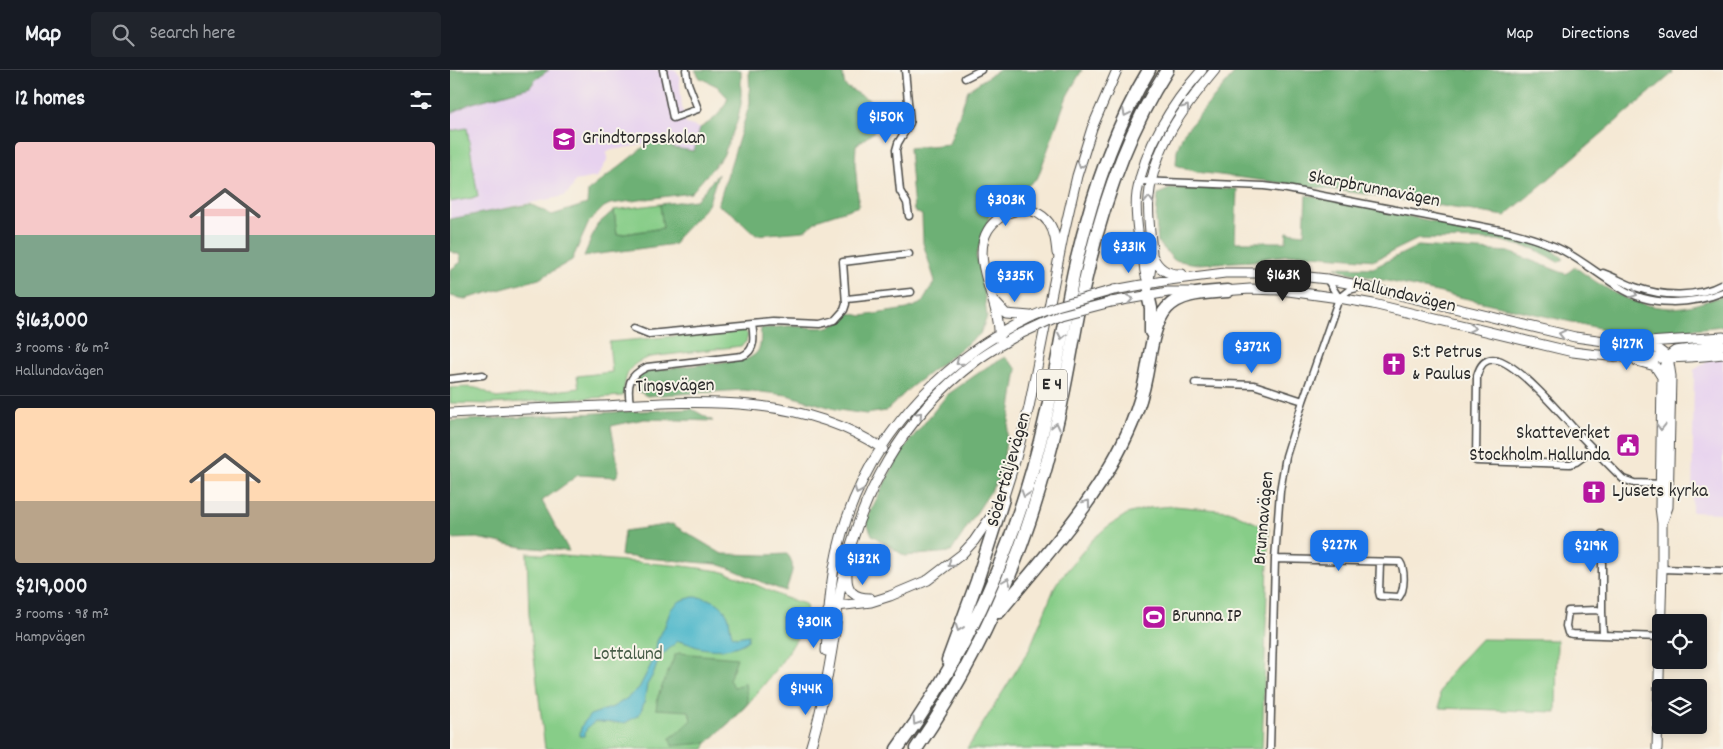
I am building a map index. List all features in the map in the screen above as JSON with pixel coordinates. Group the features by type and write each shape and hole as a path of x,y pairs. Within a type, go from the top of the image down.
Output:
{"highway":[{"name":"Södertäljevägen","path":"897,749 965,643 990,590 1012,535 1033,469 1046,416 1074,272 1088,216 1103,168 1125,115 1149,70"},
{"name":"E 4","path":"916,749 947,701 976,650 1024,539 1045,472 1058,417 1097,230 1116,173 1140,120 1167,70"},
{"path":"1148,289 1151,308 1151,350"},
{"path":"988,625 1086,505 1109,470 1132,423 1146,378 1159,320 1167,308 1176,300 1195,294 1228,291"},
{"path":"934,694 974,589 1003,499"}],"main road":[{"path":"828,611 838,606 871,602 928,580 962,554 985,528 1003,499 1029,407 1077,176 1092,128 1117,70"},
{"path":"1128,286 1135,282 1138,276 1137,193 1149,150 1182,95 1202,70"},
{"path":"1148,289 1152,273 1149,216 1151,183 1160,151 1168,134 1188,104 1215,70"},
{"path":"992,350 999,339 999,334 993,300 984,267 982,246 988,231 996,220 1006,213 1015,210 1034,211 1041,215 1054,232 1057,265"},
{"path":"1139,240 1143,253 1148,289"},
{"path":"1152,252 1158,266 1170,273 1223,274"},
{"name":"Hallundavägen","path":"810,749 816,730 847,562 862,513 872,488 890,454 914,421 937,395 976,361 1018,335 1061,315 1111,302 1148,289 1223,274 1271,273 1362,286 1575,337 1656,348 1668,357"},
{"name":"Hallundavägen","path":"824,688 828,611 834,568 848,516 864,476 880,447 922,396 972,352 999,334 1057,306 1128,286 1168,292 1250,289 1281,290 1373,304 1573,352 1600,356 1668,357 1723,354"},
{"path":"993,300 1006,314 1033,316"},
{"name":"Hallundavägen","path":"1628,343 1723,337"},
{"name":"Hallundavägen","path":"1668,357 1671,353 1681,349 1723,345"},
{"path":"1600,356 1648,363 1667,377"},
{"path":"1667,377 1680,362 1686,359 1708,356"},
{"path":"1661,614 1662,523 1660,506 1664,484 1668,357"},
{"name":"Tingsvägen","path":"450,413 630,404 726,402 767,407 823,419 880,447 890,454"},
{"path":"847,562 846,582 853,595 863,598 890,596"},
{"path":"1657,749 1660,669"}],"street":[{"path":"663,70 673,118 698,109 688,83 686,70"},
{"path":"905,70 910,123 896,150 900,191 907,203 908,216"},
{"path":"965,78 981,70"},
{"name":"Skarpbrunnavägen","path":"1140,182 1264,186 1304,191 1510,232 1549,243 1593,268 1635,287 1666,294 1700,292 1723,284"},
{"path":"634,328 649,334 773,322 830,323 840,316 847,299 843,262 909,254"},
{"name":"Skarpbrunnavägen","path":"1593,268 1620,288 1634,295 1651,299 1684,302 1706,298 1723,292"},
{"path":"1327,280 1339,298 1348,290 1362,286"},
{"path":"847,299 910,292"},
{"name":"Brunnavägen","path":"1270,749 1275,559 1280,491 1286,456 1339,298"},
{"path":"630,404 629,382 636,372 647,367 747,354 751,349 754,337 752,324"},
{"path":"1594,449 1570,464 1476,461 1477,376 1479,367 1483,362 1491,359 1499,360 1524,377 1594,449 1623,480 1634,483 1664,484"},
{"path":"450,379 483,375"},
{"path":"1196,383 1254,385 1303,401"},
{"path":"1602,534 1602,612 1604,634"},
{"path":"1275,559 1400,562 1403,566 1402,593 1399,597 1380,596 1380,562"},
{"path":"1662,569 1723,571"},
{"path":"1602,612 1597,610 1568,611 1566,626 1568,633 1652,637"}],"shaded area":[{"path":"549,70 676,70 679,75 682,107 686,124 700,128 694,151 674,148 663,141 607,151 607,161 597,177 575,181 565,196 450,219 450,114 469,104 530,87 537,78"},
{"path":"1723,358 1723,513 1692,512 1694,370 1709,360"}],"green space":[{"path":"450,70 549,70 537,78 530,87 469,104 450,114"},
{"path":"695,70 741,70 741,104 737,122 723,156 691,193 610,204 604,207 589,222 572,260 539,279 465,299 450,296 450,270 461,262 460,255 450,251 450,219 530,204 552,215 587,204 588,191 649,143 663,141 674,148 694,151 700,128 717,116 728,98 717,86 700,78"},
{"path":"749,70 842,70 845,86 871,101 874,132 856,145 855,163 859,206 819,219 804,231 756,235 733,214 718,205 750,103"},
{"path":"998,70 1082,70 1067,96 1038,177 1017,195 997,205 991,211 976,256 983,282 987,317 980,334 911,387 886,411 866,414 839,410 787,395 743,390 647,396 636,390 638,377 647,371 747,359 756,353 760,347 761,328 788,326 829,327 843,320 849,313 862,316 907,309 922,303 935,281 923,243 922,215 914,211 909,148 949,144 968,90"},
{"path":"1237,70 1672,70 1673,73 1505,216 1365,194 1197,172 1176,165 1177,150 1183,134"},
{"path":"467,128 478,197 450,202 450,131"},
{"path":"718,174 708,205 677,238 675,244 584,256 597,225 614,210 617,235 663,228 660,204 696,200"},
{"path":"1172,188 1237,189 1235,242 1286,242 1287,232 1304,234 1306,195 1547,245 1564,259 1558,262 1534,249 1498,240 1418,239 1375,260 1299,254 1253,261 1197,264 1174,260 1158,242 1156,219 1158,194"},
{"path":"660,204 663,228 617,235 614,210"},
{"path":"1418,246 1509,252 1566,274 1575,267 1619,295 1656,307 1683,307 1723,296 1723,326 1644,334 1603,329 1347,272 1335,267 1373,268"},
{"path":"744,330 748,335 746,342 741,346 650,357 636,363 629,371 625,381 623,396 490,404 450,403 450,388 479,389 496,398 579,388 577,376 612,372 609,342"},
{"path":"1005,357 1017,369 1001,475 951,552 905,556 872,535 866,520 900,453 947,395"},
{"path":"692,409 713,421 644,419 611,426 619,471 616,477 578,475 542,501 569,551 522,547 477,538 450,539 450,421"},
{"name":"Brunna IP","path":"1174,506 1229,511 1269,529 1262,749 967,749 1029,650 1056,584 1092,540 1127,514 1148,508"},
{"path":"672,524 722,554 787,554 792,563 792,568 786,591 717,564 621,556 624,531"},
{"name":"Lottalund","path":"527,553 684,566 720,571 805,604 806,615 802,629 792,646 767,681 734,719 713,736 704,749 545,749 529,615"},
{"path":"1481,639 1557,640 1556,712 1440,708 1440,692 1447,678"},
{"path":"679,653 737,658 729,680 734,687 745,683 748,703 707,743 672,746 670,738 691,720 689,711 656,709 658,696 675,655"}],"water":[{"path":"693,597 710,599 723,608 729,619 732,635 736,637 749,635 748,640 737,646 717,649 697,647 678,641 659,658 654,673 647,685 641,711 637,716 625,723 595,722 587,728 584,736 579,736 582,725 590,715 613,707 639,688 655,657 657,641 671,609 680,601"}],"place":[{"name":"Grindtorpsskolan","path":"564,139"},
{"name":"S:t Petrus & Paulus","path":"1394,364"},
{"name":"Skatteverket Stockholm Hallunda","path":"1628,445"},
{"name":"Ljusets kyrka","path":"1594,492"},
{"name":"Brunna IP","path":"1154,617"}]}
